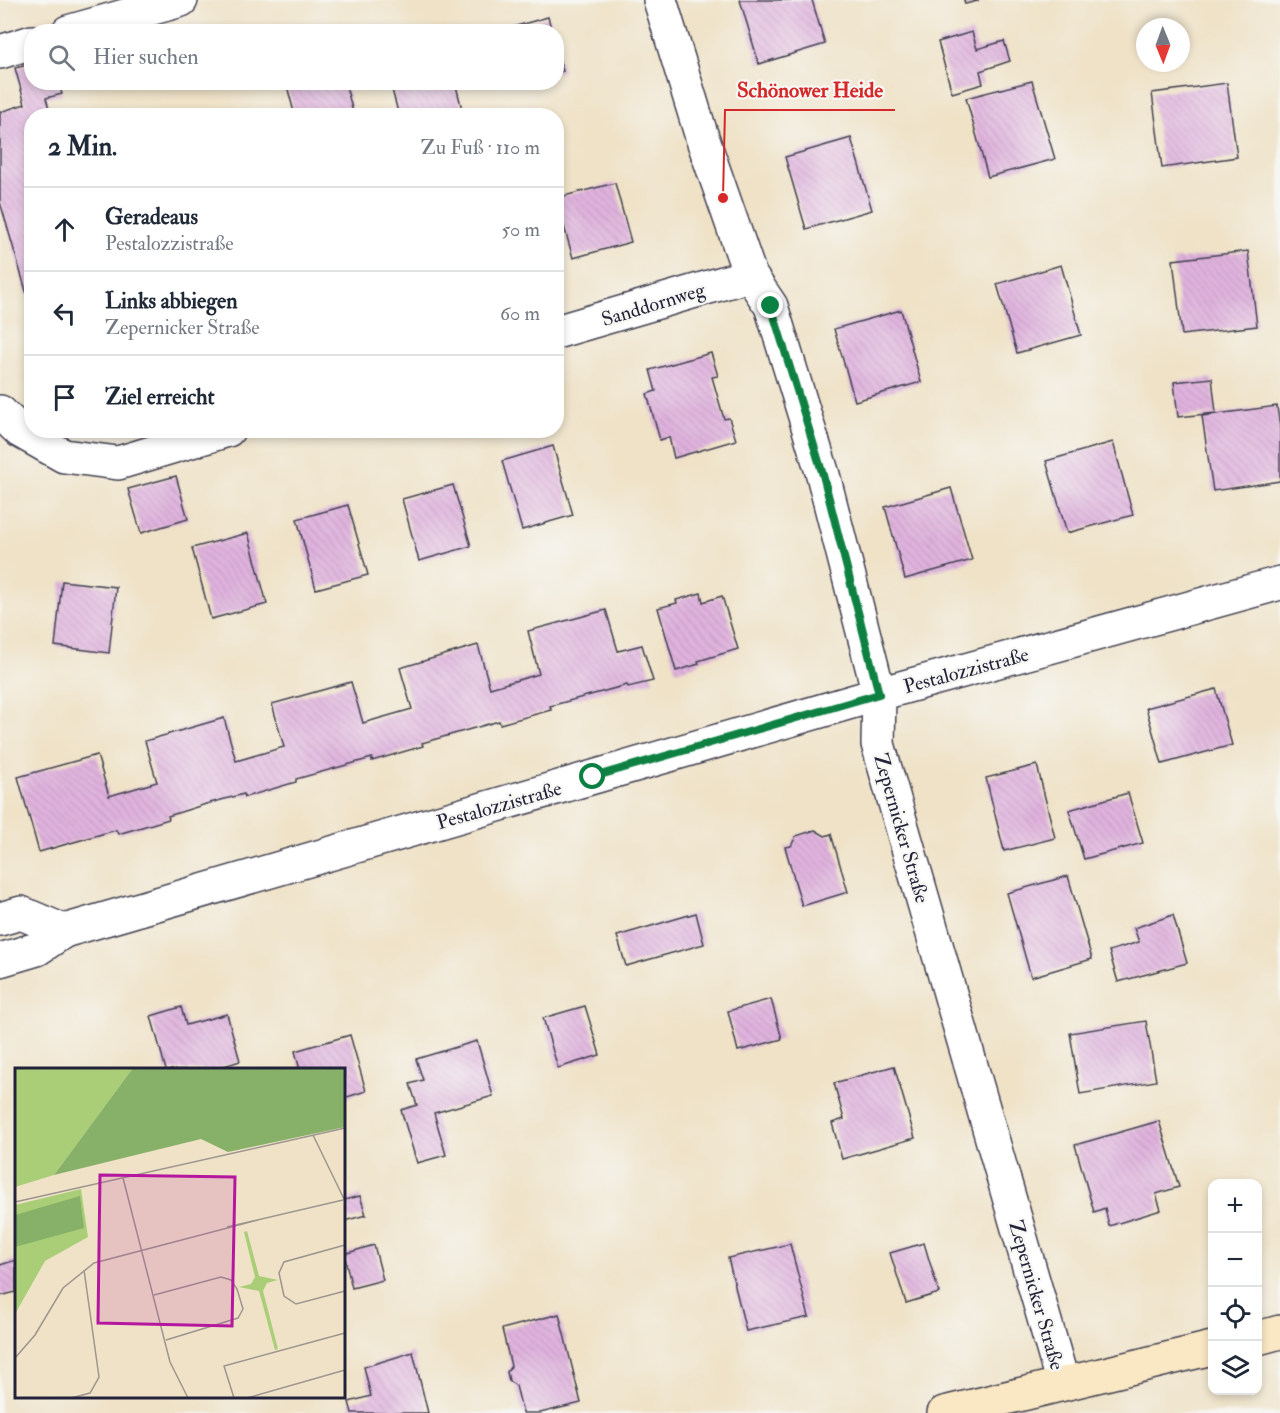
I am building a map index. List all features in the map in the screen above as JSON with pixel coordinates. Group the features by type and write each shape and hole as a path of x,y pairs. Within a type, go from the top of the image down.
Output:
{"main road":[{"path":"1262,1337 1280,1332"},
{"path":"944,1413 1208,1349"}],"street":[{"path":"96,24 181,0"},
{"name":"Zepernicker Straße","path":"660,0 701,134 750,275 771,306 816,452 879,694 878,744 1063,1384"},
{"path":"0,52 24,44"},
{"name":"Sanddornweg","path":"564,331 750,275"},
{"path":"0,412 24,433"},
{"path":"32,438 64,456 118,463 201,438"},
{"name":"Pestalozzistraße","path":"0,960 37,949 64,931 879,694 1280,583"},
{"path":"0,919 21,913 64,931"}],"building":[{"path":"740,0 812,0 825,44 759,64"},
{"path":"964,0 978,0 978,1 965,4"},
{"path":"548,17 550,24 523,24"},
{"path":"972,32 977,49 1004,41 1010,61 980,71 983,84 952,93 938,42"},
{"path":"24,66 24,90 61,90 62,94 46,98 49,108 24,108 24,284 0,202 0,112 25,104 15,68"},
{"path":"1032,81 1055,159 988,177 966,98"},
{"path":"1227,83 1237,157 1162,168 1152,93"},
{"path":"288,90 347,90 352,108 293,108"},
{"path":"392,90 457,90 462,108 397,108"},
{"path":"851,138 872,210 806,229 785,157"},
{"path":"615,183 631,242 573,258 564,226 564,196"},
{"path":"1248,251 1257,326 1182,335 1173,260"},
{"path":"1061,265 1081,335 1017,353 997,284"},
{"path":"901,310 921,382 855,401 834,329"},
{"path":"711,353 718,376 712,377 724,419 729,418 736,440 674,458 669,437 660,440 647,394 656,391 650,370"},
{"path":"1212,378 1216,413 1178,417 1174,382"},
{"path":"1277,406 1280,429 1280,481 1213,491 1202,416"},
{"path":"1113,442 1133,515 1067,533 1046,461"},
{"path":"553,446 573,515 522,530 502,461"},
{"path":"176,476 188,519 141,533 128,489"},
{"path":"453,485 471,546 419,561 402,499"},
{"path":"951,488 972,560 905,579 885,507"},
{"path":"348,505 368,575 316,589 297,519"},
{"path":"248,533 267,604 211,619 192,548"},
{"path":"62,581 116,587 109,653 55,646"},
{"path":"701,593 703,602 722,596 738,649 698,661 699,664 676,671 658,608"},
{"path":"606,610 618,651 642,645 653,681 628,687 627,685 550,706 551,710 500,724 499,721 422,743 423,746 372,761 372,758 296,779 296,782 245,797 244,794 206,804 168,816 169,819 118,834 116,830 39,852 18,777 97,755 109,796 157,782 145,741 224,718 236,761 284,747 272,704 351,682 363,723 412,709 400,668 478,645 490,688 539,674 528,631"},
{"path":"1216,689 1232,745 1162,764 1146,708"},
{"path":"1037,765 1055,838 1004,851 986,778"},
{"path":"1128,793 1143,843 1084,859 1069,810"},
{"path":"815,830 825,836 831,834 848,892 802,906 785,847 791,846 796,836"},
{"path":"1068,876 1092,959 1031,977 1007,893"},
{"path":"696,913 704,944 626,966 617,936"},
{"path":"1173,915 1187,963 1118,982 1109,951 1139,942 1134,928"},
{"path":"771,999 782,1039 738,1051 728,1011"},
{"path":"585,1006 600,1055 558,1068 543,1018"},
{"path":"181,1007 186,1025 227,1014 240,1061 218,1068 165,1068 151,1016"},
{"path":"1146,1021 1156,1081 1080,1094 1070,1033"},
{"path":"350,1035 366,1091 345,1098 345,1068 299,1068 295,1051"},
{"path":"477,1041 493,1096 434,1113 446,1155 417,1163 401,1110 417,1105 410,1084 423,1080 416,1059"},
{"path":"894,1066 915,1138 842,1159 832,1123 844,1119 834,1083"},
{"path":"1159,1121 1179,1187 1156,1194 1161,1210 1109,1226 1105,1208 1094,1212 1075,1145"},
{"path":"360,1196 366,1215 345,1221 345,1200"},
{"path":"924,1243 939,1293 906,1303 890,1253"},
{"path":"790,1244 809,1317 746,1331 728,1258"},
{"path":"374,1245 383,1280 352,1288 345,1254"},
{"path":"15,1260 15,1292 0,1296 0,1265"},
{"path":"559,1314 581,1403 540,1413 523,1413 516,1386 509,1381 507,1372 511,1366 502,1329"},
{"path":"413,1352 428,1413 352,1413 349,1402 371,1396 364,1367"}],"place":[{"name":"Schönower Heide","path":"723,198"}],"route":[{"path":"593,777 879,694 823,475 771,306"}]}
